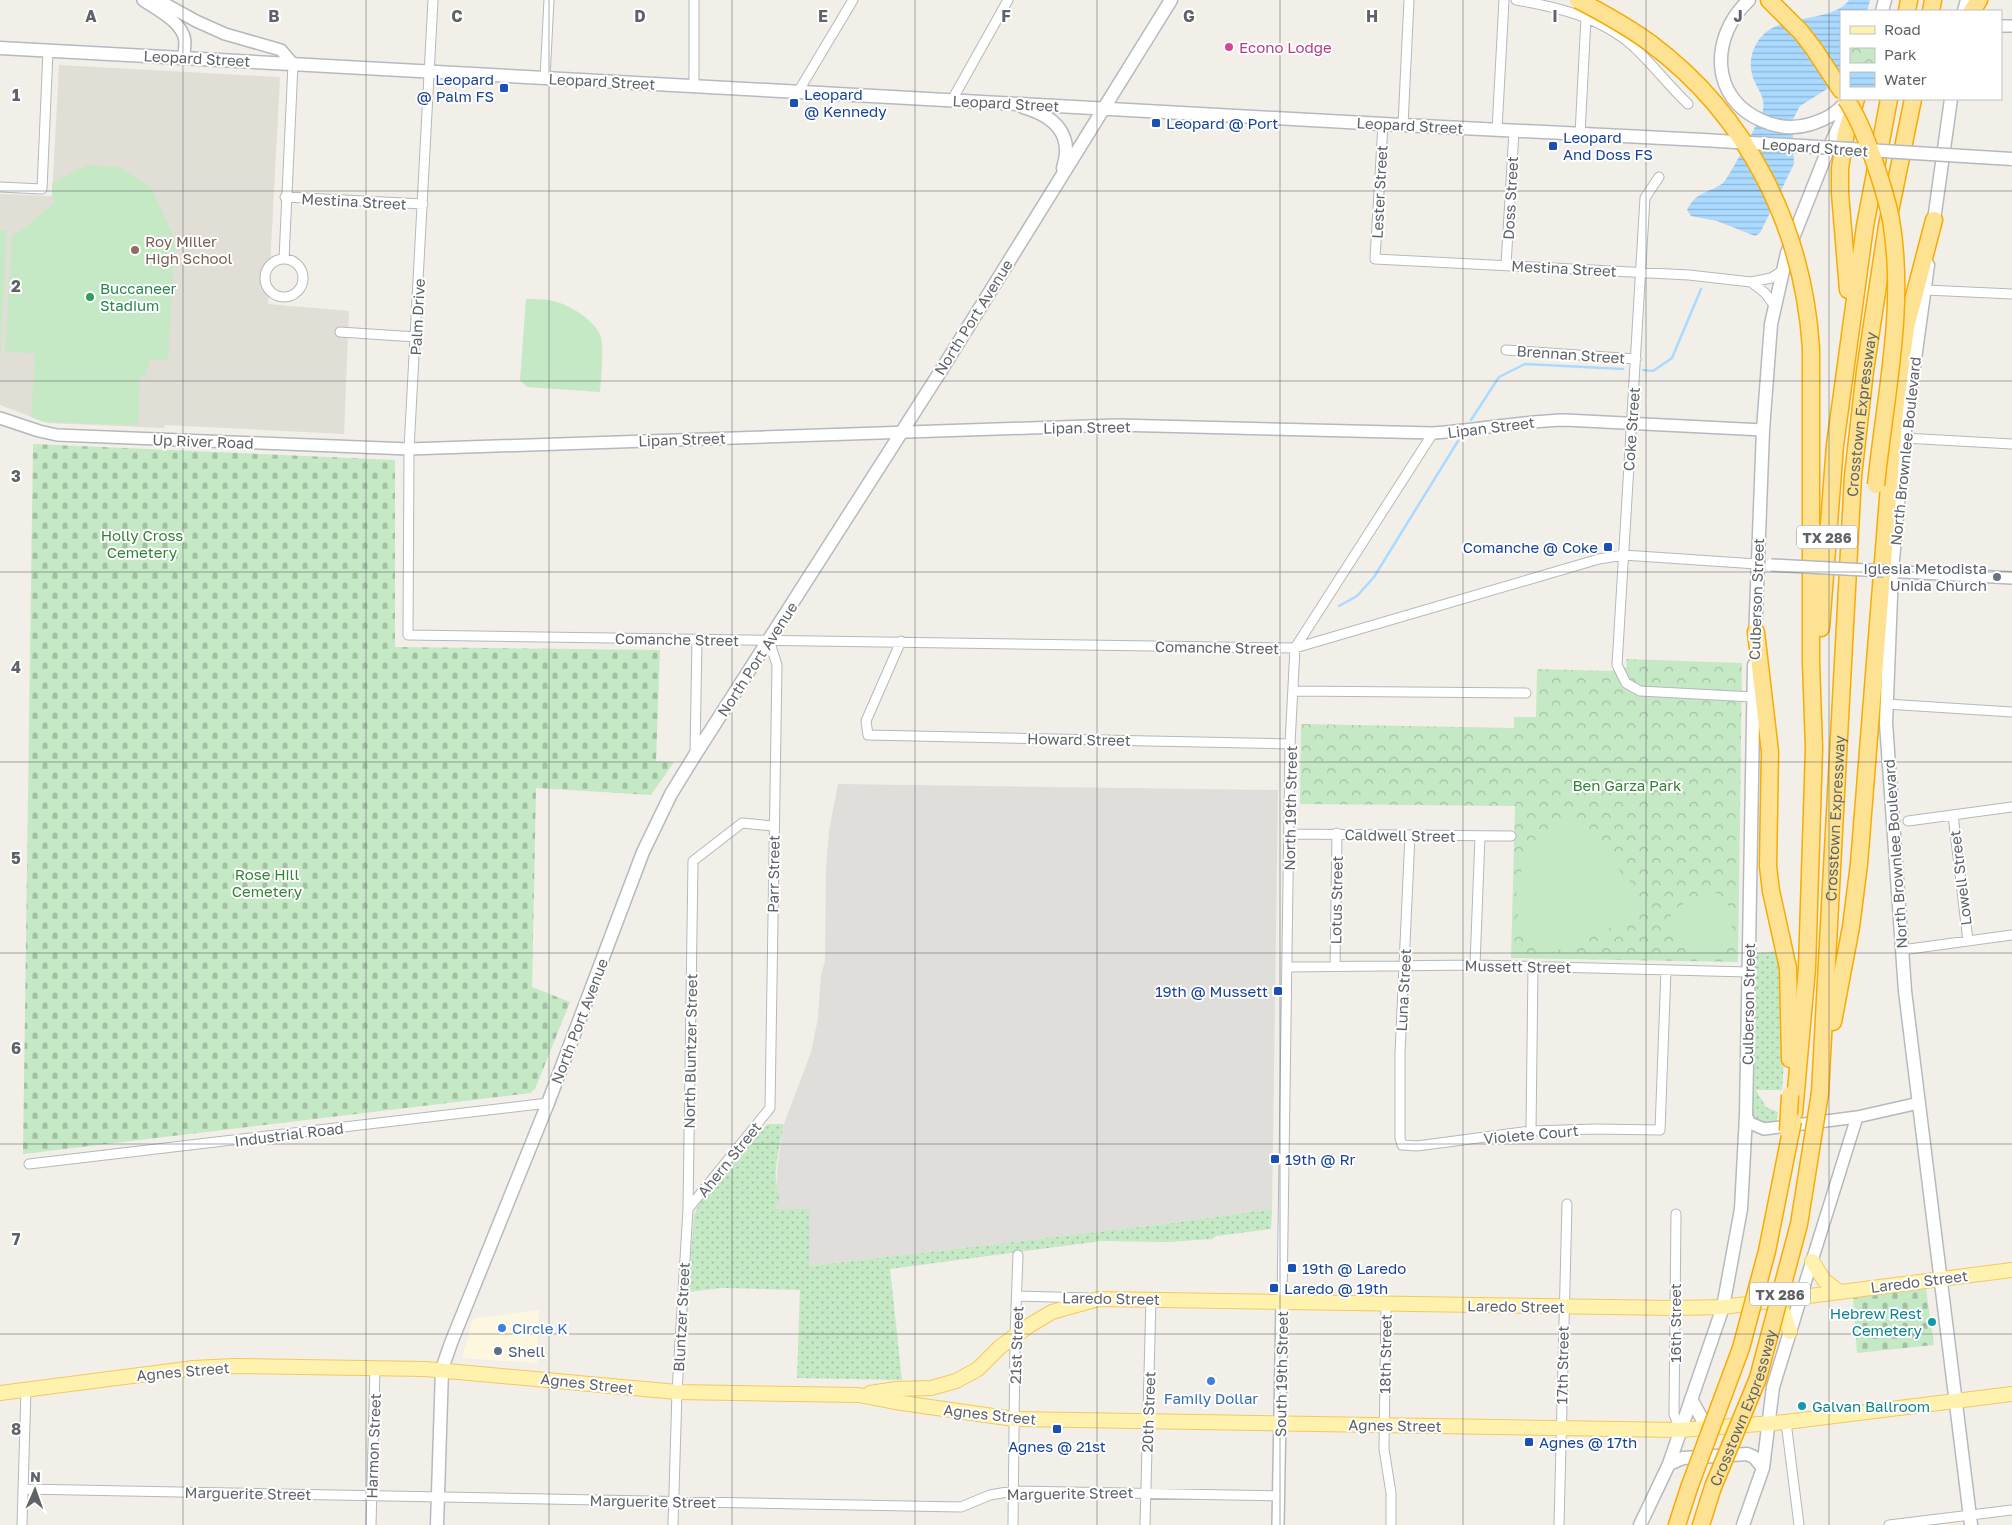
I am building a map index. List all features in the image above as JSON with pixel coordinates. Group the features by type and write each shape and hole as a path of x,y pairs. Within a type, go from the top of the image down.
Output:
{"highway":[{"path":"1578,0 1613,18 1649,42 1693,80 1732,125 1762,172 1789,234 1800,269 1806,298 1811,348 1814,748"},
{"path":"1769,0 1801,32 1840,89"},
{"path":"1848,100 1865,137 1884,190 1891,220 1896,272 1894,348 1876,485 1863,814"},
{"path":"1851,328 1840,193 1840,168 1854,100"},
{"name":"Crosstown Expressway","path":"1814,748 1834,455 1870,194 1889,100"},
{"name":"Crosstown Expressway","path":"1701,1525 1713,1487 1758,1378 1799,1224 1815,1136 1820,1093 1853,476 1865,371 1887,226 1913,100"},
{"path":"1820,1093 1851,927 1859,864 1895,410 1906,327 1934,220"},
{"path":"1756,632 1770,752 1768,866 1771,891 1788,968 1793,1093"},
{"name":"TX 286","path":"1793,1093 1806,968 1814,748"},
{"name":"Crosstown Expressway","path":"1677,1525 1744,1339 1767,1251 1788,1143 1793,1093"}],"main road":[{"path":"1159,0 1159,19"},
{"name":"North Port Avenue","path":"437,1525 442,1369 462,1314 548,1103 643,852 671,794 695,755 770,640 1171,0"},
{"path":"1749,0 1731,21 1723,39 1720,56 1725,83 1736,102 1756,119 1772,125 1801,127 1833,116 1847,100"},
{"name":"Leopard Street","path":"0,48 1703,140 2012,159"},
{"name":"Culberson Street","path":"1746,1116 1757,564 1770,324 1782,271 1805,205 1827,152 1853,100"},
{"name":"North Brownlee Boulevard","path":"1951,100 1904,438 1888,571 1886,704 1902,950 1970,1520"},
{"path":"986,102 1030,109 1046,117 1061,130 1067,144 1066,156 1056,186"},
{"path":"1640,1525 1669,1464 1723,1306 1741,1210 1746,1116"},
{"path":"1812,1261 1824,1280 1838,1291"},
{"name":"Laredo Street","path":"1098,1299 1151,1298 1675,1308 1723,1306 2012,1270"},
{"name":"Crosstown Expressway","path":"1768,1424 1773,1387 1801,1296"},
{"path":"859,1395 896,1389 931,1388 956,1382 978,1369 1000,1347 1052,1312 1098,1299"},
{"path":"1776,1299 1784,1314 1790,1332"},
{"name":"Agnes Street","path":"0,1393 194,1368 234,1366 442,1369 677,1392 859,1395 1014,1419 1680,1430 1768,1424 2012,1394"},
{"path":"1691,1398 1707,1428"},
{"path":"1743,1525 1763,1468 1768,1424"},
{"path":"1669,1464 1683,1458 1747,1454 1754,1456 1763,1468"}],"street":[{"path":"143,0 176,24 185,40"},
{"path":"158,0 193,20 225,34 281,50 293,64 285,198 284,259"},
{"name":"Palm Drive","path":"408,635 409,448 433,0"},
{"path":"544,78 550,0"},
{"path":"694,0 694,86"},
{"path":"798,92 853,0"},
{"path":"952,100 1008,0"},
{"path":"1403,125 1408,0"},
{"path":"1497,130 1504,0"},
{"path":"1516,0 1586,18 1618,35 1634,46 1688,104"},
{"path":"1580,134 1586,18"},
{"path":"176,24 193,20"},
{"path":"184,57 185,40 193,20"},
{"path":"0,187 42,189 48,51"},
{"name":"Lester Street","path":"1376,259 1383,124"},
{"name":"Doss Street","path":"1506,266 1514,131"},
{"name":"Coke Street","path":"1659,177 1645,198 1636,359 1630,423 1618,665 1626,683 1640,691 1753,697"},
{"name":"Mestina Street","path":"285,198 423,204"},
{"path":"284,259 290,260 300,268 303,280 297,292 286,297 274,294 266,285 265,279 268,268 278,260 284,259"},
{"name":"Mestina Street","path":"1376,259 1688,274 1751,282 1771,278 1782,271"},
{"path":"1751,282 1765,293 1774,305"},
{"path":"1926,290 2012,294"},
{"path":"340,332 416,337"},
{"name":"Brennan Street","path":"1506,350 1636,359"},
{"name":"Up River Road","path":"0,418 57,435 409,448"},
{"name":"Lipan Street","path":"409,448 1116,425 1433,434 1536,421 1565,420 1763,430"},
{"path":"1295,648 1433,434"},
{"path":"1904,438 2012,444"},
{"name":"Comanche Street","path":"408,635 1295,648 1599,559 1623,555 2012,578"},
{"path":"695,755 697,639"},
{"name":"Parr Street","path":"770,640 777,665 770,1108"},
{"name":"Howard Street","path":"901,641 866,721 868,735 1290,744"},
{"name":"North 19th Street","path":"1284,1224 1290,744 1295,648"},
{"path":"1293,691 1526,692"},
{"path":"1886,704 2012,712"},
{"path":"1908,821 2012,807"},
{"name":"Lowell Street","path":"1953,815 1968,941"},
{"name":"North Bluntzer Street","path":"686,1242 693,861 742,823 773,826"},
{"name":"Caldwell Street","path":"1290,834 1511,836"},
{"name":"Lotus Street","path":"1335,966 1336,834"},
{"name":"Luna Street","path":"1402,1145 1400,1138 1400,1053 1410,835"},
{"path":"1475,965 1480,836"},
{"path":"1902,950 2012,935"},
{"name":"Mussett Street","path":"1288,967 1475,965 1748,972"},
{"path":"1530,1131 1533,966"},
{"name":"Violete Court","path":"1402,1145 1417,1146 1530,1131 1660,1130 1666,970"},
{"name":"Industrial Road","path":"29,1164 548,1103"},
{"path":"1746,1116 1750,1123 1764,1130 1857,1117 1919,1103"},
{"name":"Ahern Street","path":"688,1209 770,1108"},
{"path":"1801,1296 1857,1117"},
{"name":"17th Street","path":"1559,1525 1566,1204"},
{"name":"16th Street","path":"1676,1214 1674,1414 1680,1430"},
{"name":"South 19th Street","path":"1278,1525 1284,1224"},
{"name":"Bluntzer Street","path":"673,1525 677,1392 686,1242"},
{"name":"21st Street","path":"1013,1525 1018,1255"},
{"name":"Laredo Street","path":"1017,1296 1098,1299"},
{"name":"20th Street","path":"1145,1525 1151,1298"},
{"name":"18th Street","path":"1386,1303 1384,1459 1392,1493 1391,1525"},
{"name":"Harmon Street","path":"370,1525 375,1368"},
{"path":"22,1525 26,1389"},
{"path":"1786,1422 1799,1525"},
{"name":"Marguerite Street","path":"24,1488 962,1507 990,1495 1013,1491 1279,1496"},
{"path":"1889,1525 1970,1520 2012,1510"}],"shaded area":[{"name":"Roy Miller High School","path":"59,65 280,78 268,304 349,311 344,434 165,425 164,428 48,423 0,405 0,194 52,196"},
{"path":"838,784 1278,790 1272,1209 1157,1225 809,1266 809,1209 776,1209 776,1190 778,1161 784,1124 811,1052 818,1018 821,975 825,961 826,866 829,831"},
{"path":"539,1310 537,1363 462,1358 473,1319"}],"green space":[{"name":"Buccaneer Stadium","path":"88,165 119,167 151,187 175,243 168,360 150,359 149,367 146,367 146,377 140,377 138,425 44,422 31,417 35,354 5,351 12,235 26,227 55,202 52,196 52,183"},
{"path":"0,230 7,231 0,363"},
{"path":"526,299 560,303 588,319 598,331 602,342 600,392 527,387 520,380"},
{"name":"Rose Hill Cemetery","path":"33,444 395,460 395,647 660,650 656,761 674,762 651,795 536,788 532,987 570,1002 535,1089 530,1093 23,1154"},
{"name":"Ben Garza Park","path":"1626,659 1742,663 1738,962 1511,958 1515,806 1300,804 1301,724 1514,728 1514,717 1536,717 1537,669 1610,671 1627,667"},
{"path":"1582,820 1626,879 1628,878 1643,905 1641,911 1614,927 1546,955 1529,939 1522,927 1518,913 1516,898 1522,869 1528,855 1546,834 1554,829"},
{"path":"1719,893 1730,909 1732,926 1730,933 1722,945 1701,956 1682,940 1669,921 1673,910 1692,899"},
{"path":"1779,951 1785,1046 1782,1090 1756,1090 1766,1107 1778,1112 1776,1123 1769,1124 1760,1121 1751,1114 1754,970 1757,953"},
{"path":"767,1124 784,1124 776,1172 777,1190 780,1199 776,1204 776,1209 809,1209 809,1266 1157,1225 1272,1209 1271,1229 1216,1236 1212,1239 1168,1242 1101,1241 890,1269 902,1380 797,1378 800,1290 721,1288 688,1292 694,1215 700,1202"},
{"path":"1926,1289 1934,1345 1857,1353 1853,1297"}],"water":[{"path":"1849,0 1870,0 1867,10 1840,10 1840,70 1827,89 1800,106 1792,121 1794,164 1760,233 1755,236 1717,221 1691,216 1687,210 1694,199 1718,187 1726,180 1763,110 1762,96 1753,79 1751,68 1751,57 1758,42 1765,33 1774,27 1832,12 1842,7"}],"waterway":[{"path":"1643,370 1653,371 1672,358 1701,289"},
{"path":"1471,420 1499,377 1525,364 1623,369"},
{"path":"1339,606 1357,596 1374,577 1458,441"}],"place":[{"name":"Econo Lodge","path":"1229,47"},
{"name":"Leopard @ Palm FS","path":"504,88"},
{"name":"Leopard @ Kennedy","path":"794,103"},
{"name":"Leopard @ Port","path":"1156,123"},
{"name":"Leopard And Doss FS","path":"1553,146"},
{"name":"Roy Miller High School","path":"135,250"},
{"name":"Buccaneer Stadium","path":"90,297"},
{"name":"Comanche @ Coke","path":"1608,547"},
{"name":"Iglesia Metodista Unida Church","path":"1997,577"},
{"name":"19th @ Mussett","path":"1278,991"},
{"name":"19th @ Rr","path":"1275,1159"},
{"name":"19th @ Laredo","path":"1292,1268"},
{"name":"Laredo @ 19th","path":"1274,1288"},
{"name":"Hebrew Rest Cemetery","path":"1932,1322"},
{"name":"Circle K","path":"502,1328"},
{"name":"Shell","path":"498,1351"},
{"name":"Family Dollar","path":"1211,1381"},
{"name":"Galvan Ballroom","path":"1802,1406"},
{"name":"Agnes @ 21st","path":"1057,1429"},
{"name":"Agnes @ 17th","path":"1529,1442"}],"park label":[{"name":"Holly Cross Cemetery","path":"142,544"}]}
